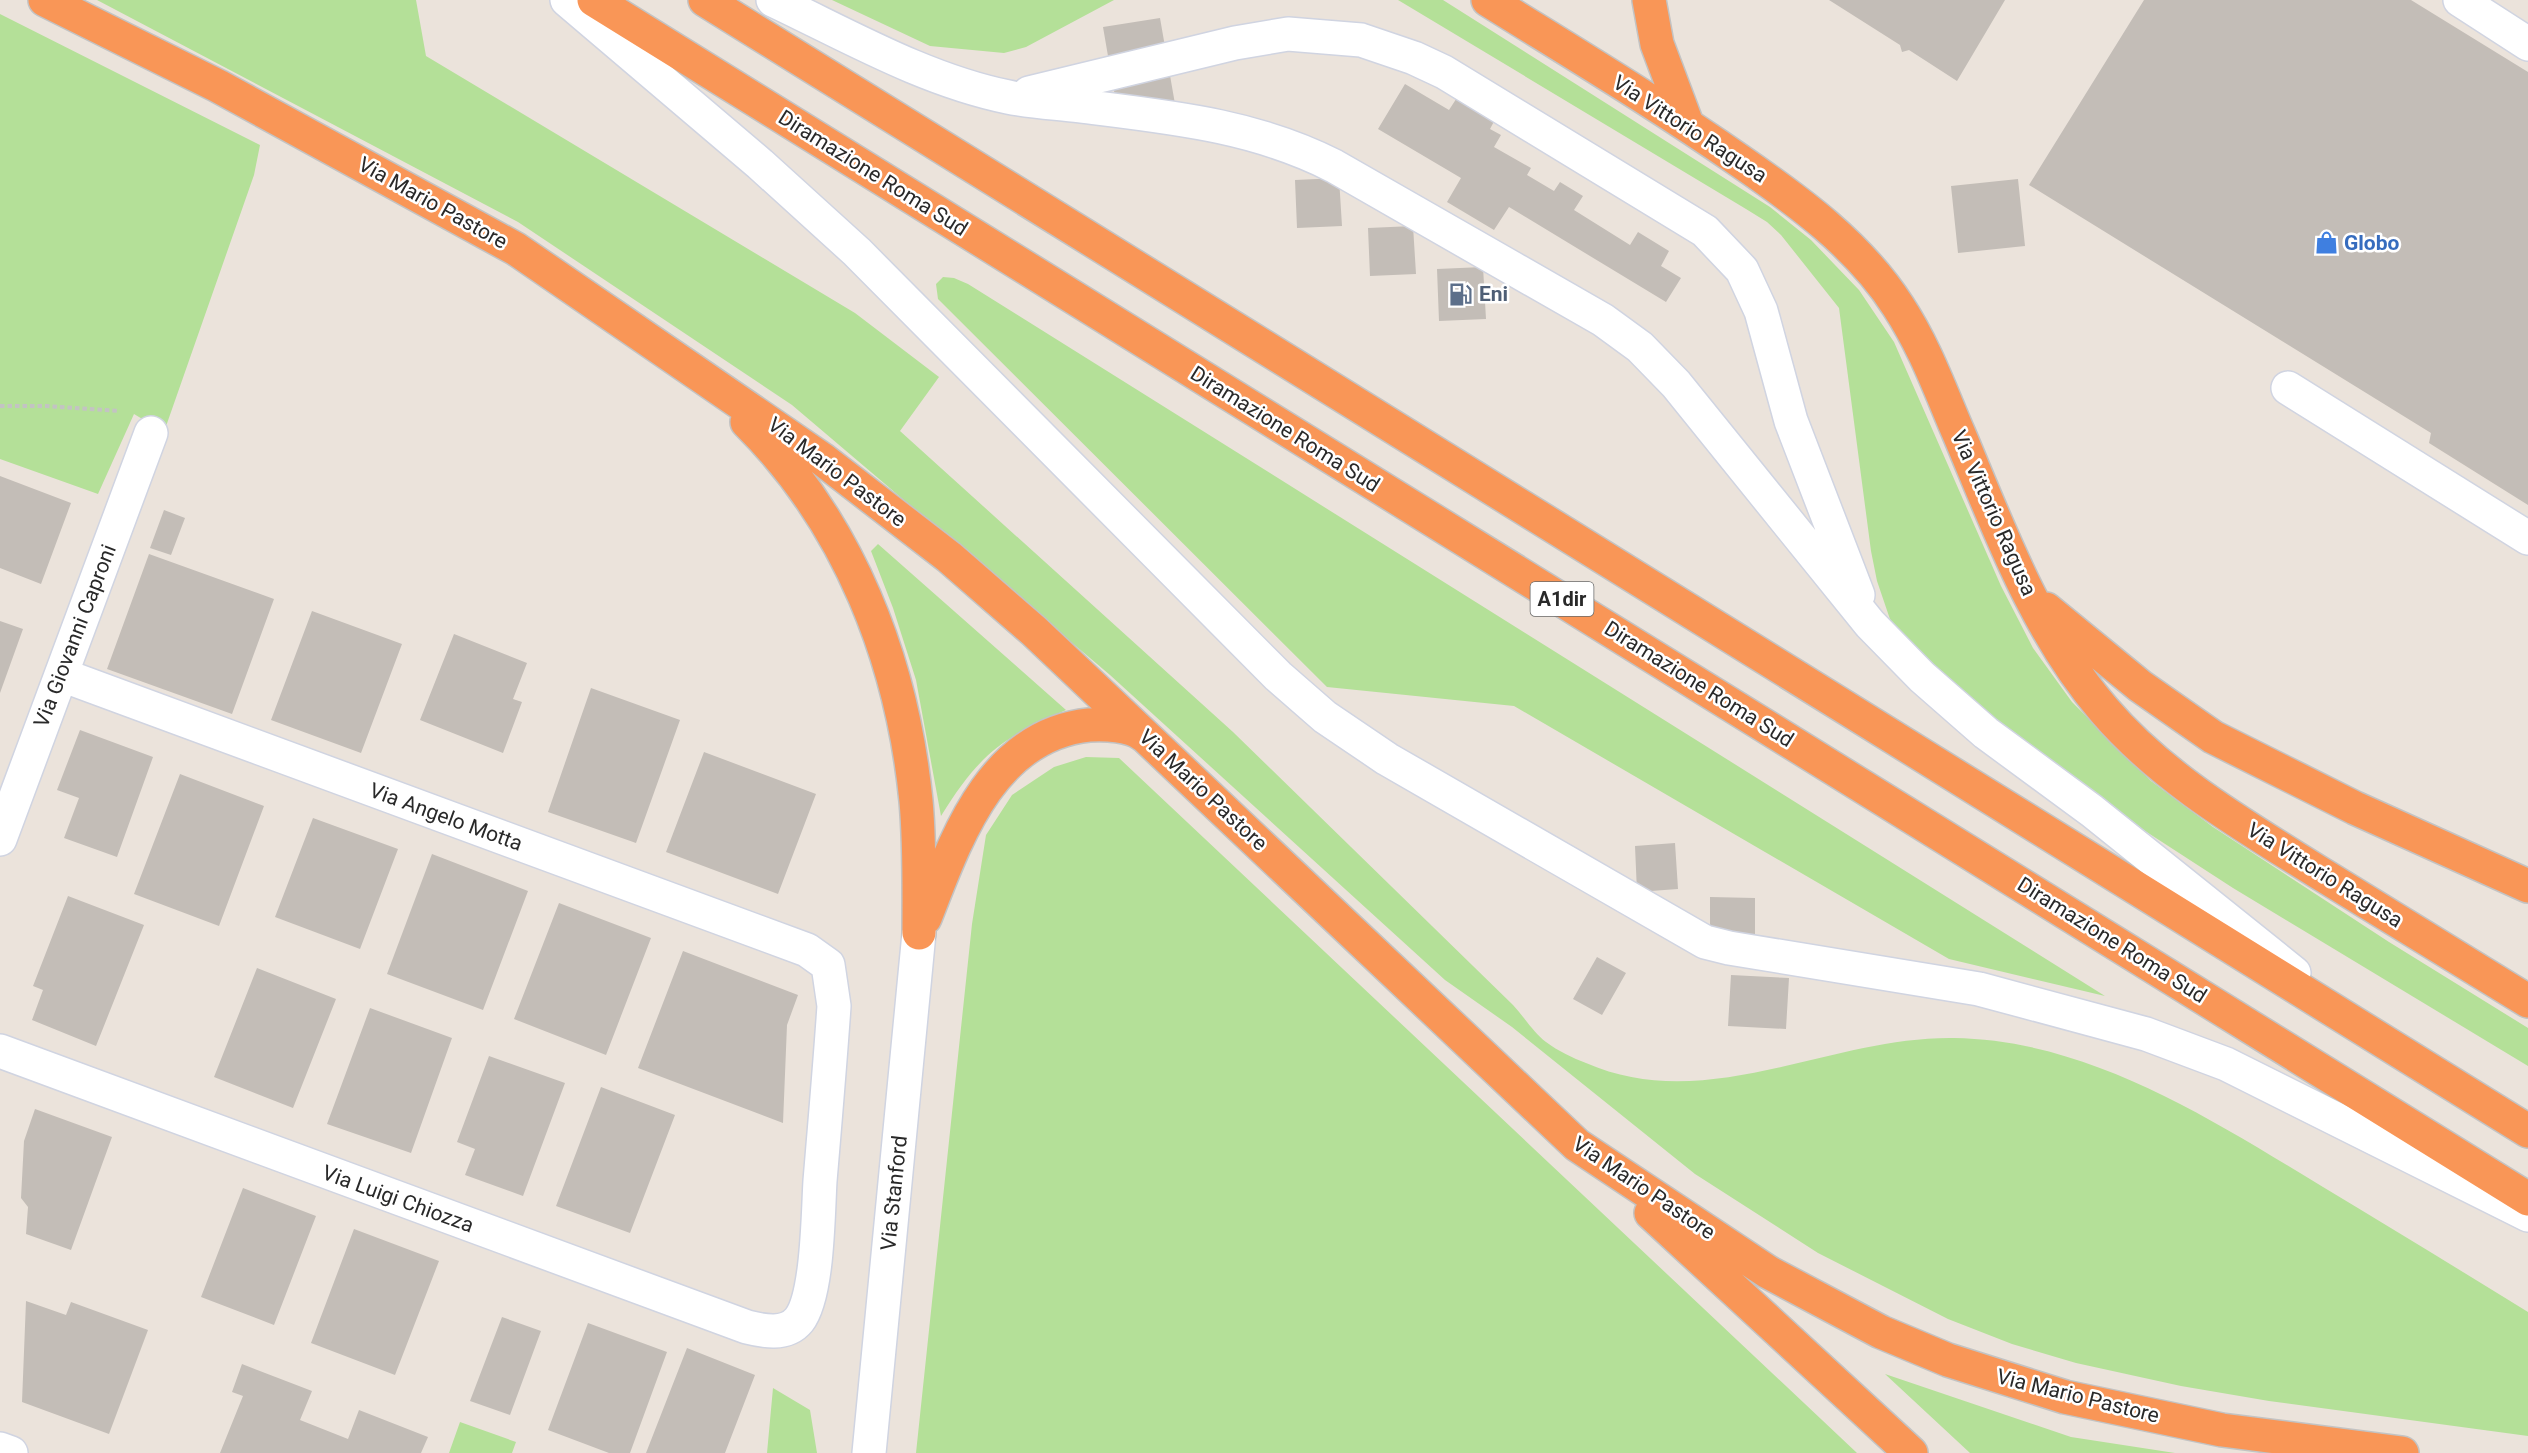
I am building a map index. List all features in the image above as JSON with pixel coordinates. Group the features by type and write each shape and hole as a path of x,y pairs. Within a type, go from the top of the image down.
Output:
{"highway":[{"name":"Via Mario Pastore","path":"45,0 218,86 516,249 687,364 822,459 949,557 1034,632 1577,1145 1777,1277 1881,1332 1948,1360 2065,1397 2159,1418 2300,1441 2402,1453"},
{"name":"Diramazione Roma Sud","path":"594,0 2528,1199"},
{"name":"A1dir","path":"705,0 2528,1131"},
{"name":"Via Vittorio Ragusa","path":"1488,0 1688,124 1778,187 1840,237 1864,261 1898,305 1936,374 1957,430 2029,595 2084,685 2116,723 2156,761 2241,823 2528,1001"},
{"path":"1649,0 1657,44 1688,124"},
{"path":"687,364 775,451 840,544 868,603 898,697 909,749 918,837 919,933"},
{"path":"2029,595 2140,686 2213,737 2355,808 2528,886"},
{"path":"919,933 948,860 979,800 1005,766 1038,741 1076,727 1097,725 1118,727 1140,733 1188,776"},
{"path":"1577,1145 1911,1453"}],"street":[{"path":"567,0 760,164 885,278 1278,676 1325,717 1387,759 1705,942 1729,948 1979,989 2146,1034 2226,1064 2528,1215"},
{"path":"773,0 939,77 1011,98 1196,121 1270,139 1334,166 1603,320 1640,347 1676,384 1870,624 1967,718 2092,811 2366,1030"},
{"path":"2460,0 2528,44"},
{"path":"1011,98 1261,37 1312,34 1361,40 1414,58 1444,72 1705,231 1742,270 1755,294 1791,421 1870,624"},
{"path":"2288,388 2528,538"},
{"name":"Via Giovanni Caproni","path":"0,839 151,433"},
{"name":"Via Angelo Motta","path":"62,675 807,950 828,964 834,1006 814,1255 810,1289 805,1309 798,1322"},
{"name":"Via Stanford","path":"869,1453 919,933"},
{"name":"Via Luigi Chiozza","path":"0,1051 747,1327 767,1332 783,1330 798,1322"},
{"path":"0,1449 10,1453"}],"path":[{"path":"0,406 47,406 119,411 151,433"}],"green space":[{"path":"97,0 416,0 426,56 855,313 939,377 900,431 1233,732 1513,1005 1537,1034 1551,1045 1586,1063 1631,1077 1677,1081 1723,1078 1908,1041 1954,1038 2004,1042 2053,1053 2101,1068 2193,1110 2237,1135 2528,1312 2528,1436 2269,1401 2181,1386 2076,1363 2012,1344 1948,1319 1818,1253 1695,1174 1512,1027 1445,980 1110,675 792,405 518,222"},
{"path":"832,0 1114,0 1026,47 1004,53 930,46"},
{"path":"1398,0 1443,0 1770,207 1811,240 1859,290 1894,342 2001,586 2033,648 2072,702 2151,781 2213,827 2389,942 2528,1028 2528,1066 2233,888 2014,746 1893,628 1877,581 1871,551 1839,308 1781,235 1767,222 1746,209"},
{"path":"0,14 260,145 254,175 164,432 134,414 98,494 0,459"},
{"path":"943,277 954,278 968,284 2105,996 1949,959 1514,706 1327,687 938,299 936,284"},
{"path":"878,544 1066,710 1024,730 993,751 967,778 941,816 916,680 893,608 871,551"},
{"path":"1086,757 1119,758 1857,1453 916,1453 972,924 986,835 1012,795 1054,767"},
{"path":"1885,1374 2071,1437 2175,1453 1970,1453"},
{"path":"773,1388 810,1410 817,1453 767,1453"},
{"path":"460,1422 516,1442 512,1453 449,1453"}],"building":[{"path":"1829,0 2005,0 1957,81 1909,50 1902,52 1900,45"},
{"name":"Globo","path":"2144,0 2411,0 2528,72 2528,505 2429,443 2431,433 2029,185"},
{"path":"1160,18 1175,104 1118,114 1103,27"},
{"path":"1405,84 1449,110 1462,90 1499,112 1490,129 1501,135 1494,147 1531,168 1527,175 1554,191 1560,182 1583,196 1574,210 1630,245 1638,232 1669,251 1661,266 1681,278 1666,302 1509,207 1494,230 1447,202 1461,178 1378,129"},
{"path":"1339,178 1342,226 1297,228 1295,180"},
{"path":"2018,179 2025,246 1958,253 1951,186"},
{"path":"1413,226 1416,274 1370,276 1368,228"},
{"name":"Eni","path":"1483,267 1486,319 1439,321 1437,269"},
{"path":"0,476 71,503 41,584 0,568"},
{"path":"164,510 185,518 171,555 150,548"},
{"path":"149,554 274,599 232,714 107,669"},
{"path":"312,611 402,644 361,753 271,720"},
{"path":"0,621 23,629 0,693"},
{"path":"454,634 527,663 513,699 522,702 503,753 420,720"},
{"path":"591,688 680,720 636,843 548,812"},
{"path":"80,730 153,757 117,857 64,838 79,798 57,790"},
{"path":"704,752 816,794 778,894 666,852"},
{"path":"180,774 264,806 219,926 134,894"},
{"path":"313,818 398,849 360,949 275,917"},
{"path":"1675,843 1678,889 1637,892 1635,846"},
{"path":"432,854 528,891 483,1010 387,974"},
{"path":"68,896 144,925 96,1046 32,1020 43,990 33,986"},
{"path":"1710,897 1755,898 1755,941 1710,941"},
{"path":"559,903 651,938 606,1055 514,1019"},
{"path":"683,951 798,995 787,1025 783,1123 638,1068"},
{"path":"1597,957 1626,973 1602,1015 1573,999"},
{"path":"257,968 336,999 293,1108 214,1077"},
{"path":"1731,975 1789,978 1786,1029 1728,1026"},
{"path":"370,1008 452,1038 411,1153 327,1124"},
{"path":"489,1056 565,1083 523,1196 465,1175 475,1149 457,1142"},
{"path":"601,1087 675,1115 630,1233 556,1206"},
{"path":"35,1109 112,1137 71,1250 26,1234 28,1207 21,1198 24,1141"},
{"path":"243,1188 316,1216 274,1325 201,1297"},
{"path":"354,1229 439,1261 395,1375 311,1343"},
{"path":"26,1301 66,1315 71,1302 148,1330 109,1434 22,1402"},
{"path":"502,1317 541,1331 510,1415 470,1401"},
{"path":"588,1323 667,1352 630,1453 609,1453 548,1430"},
{"path":"687,1348 755,1375 725,1453 646,1453"},
{"path":"242,1364 312,1391 300,1420 348,1439 359,1410 428,1437 421,1453 220,1453 243,1396 232,1392"}],"place":[{"name":"Globo","path":"2326,243"},
{"name":"Eni","path":"1461,294"}]}
